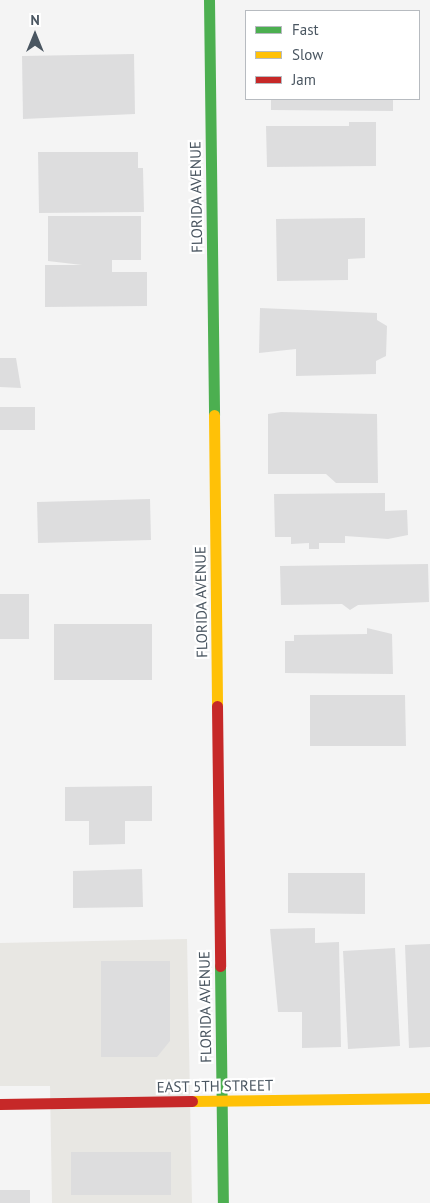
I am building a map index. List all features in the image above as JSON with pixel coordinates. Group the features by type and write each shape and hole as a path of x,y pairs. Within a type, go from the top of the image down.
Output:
{"street":[{"name":"FLORIDA AVENUE","path":"209,0 222,1203"},
{"name":"EAST 5TH STREET","path":"0,1104 430,1098"}],"shaded area":[{"path":"187,939 192,1203 52,1203 50,1086 0,1086 0,943"}],"building":[{"path":"134,54 135,114 23,119 22,56"},
{"path":"271,100 393,100 393,111 271,110"},
{"path":"349,122 376,122 376,166 267,167 266,126 349,126"},
{"path":"38,152 138,152 138,168 143,168 144,212 39,213"},
{"path":"48,216 141,216 141,260 112,260 112,272 147,272 147,306 45,307 45,265 82,265 48,261"},
{"path":"365,218 365,258 348,259 348,280 277,281 276,219"},
{"path":"260,308 377,313 377,320 387,326 386,356 376,361 376,374 296,376 296,349 259,353"},
{"path":"0,358 16,358 21,388 0,387"},
{"path":"0,407 35,407 35,430 0,430"},
{"path":"281,412 377,414 378,483 336,483 326,474 268,474 268,414"},
{"path":"385,493 385,511 407,510 408,535 388,539 345,536 345,543 319,543 319,549 309,549 309,543 291,544 291,537 275,537 274,494"},
{"path":"150,499 151,540 38,543 37,502"},
{"path":"428,564 429,602 358,605 350,610 342,604 281,605 280,566"},
{"path":"0,594 29,594 29,639 0,639"},
{"path":"54,624 152,624 152,680 54,680"},
{"path":"367,628 392,634 393,674 285,673 285,641 294,641 294,635 367,634"},
{"path":"310,695 405,695 406,746 310,746"},
{"path":"152,786 152,821 125,821 125,844 89,845 89,821 65,821 65,787"},
{"path":"142,869 143,907 73,908 73,871"},
{"path":"288,873 365,873 365,914 288,913"},
{"path":"315,928 315,943 339,942 341,1047 302,1048 302,1012 278,1012 270,929"},
{"path":"430,944 430,1047 409,1048 405,945"},
{"path":"395,948 400,1046 348,1049 343,951"},
{"path":"101,961 170,961 170,1041 157,1057 101,1057"},
{"path":"71,1152 171,1152 171,1195 71,1195"},
{"path":"0,1190 30,1190 30,1203 0,1203"}],"traffic: fast":[{"path":"209,0 214,415"},
{"path":"220,966 223,1203"}],"traffic: slow":[{"path":"214,415 217,706"},
{"path":"192,1101 430,1098"}],"traffic: jam":[{"path":"217,706 220,966"},
{"path":"0,1104 192,1101"}]}
